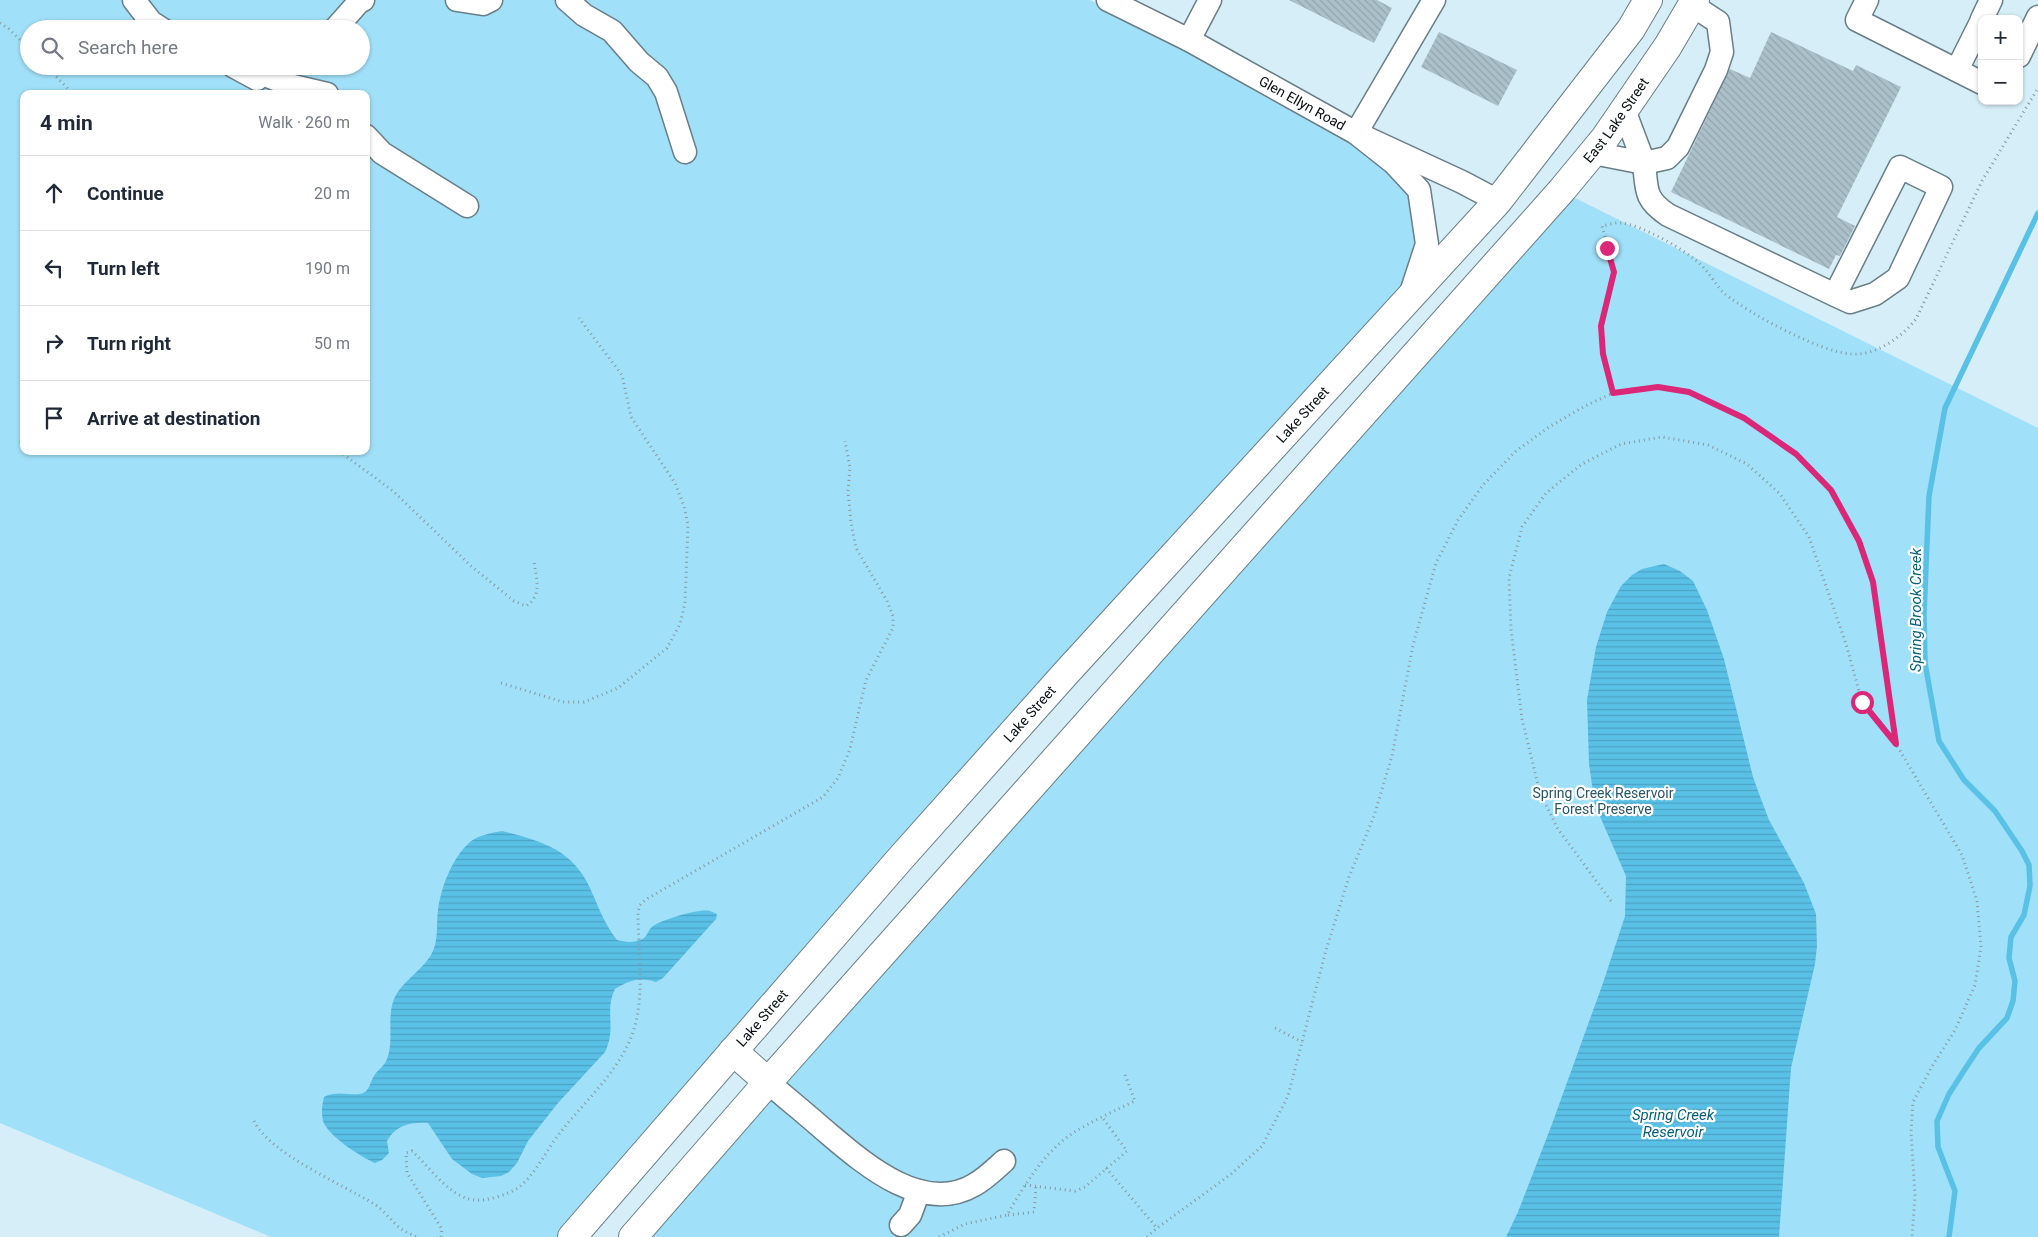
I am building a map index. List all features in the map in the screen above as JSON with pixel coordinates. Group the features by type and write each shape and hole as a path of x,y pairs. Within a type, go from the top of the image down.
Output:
{"main road":[{"path":"633,1237 768,1082 1523,231 1498,201 1631,29 1648,0"},
{"name":"East Lake Street","path":"1523,231 1593,153 1668,46 1693,2"},
{"name":"Lake Street","path":"572,1237 894,866 1066,673 1498,201"},
{"path":"733,1051 768,1082"}],"street":[{"path":"134,0 149,20"},
{"path":"343,20 363,0"},
{"path":"457,0 483,4 490,0"},
{"path":"568,0 584,15 612,31 639,62 657,77 666,92 685,152"},
{"name":"Glen Ellyn Road","path":"1108,0 1189,40 1356,133 1462,182 1498,201"},
{"path":"1189,40 1210,0"},
{"path":"1409,299 1427,244 1419,190 1394,163 1356,133 1434,0"},
{"path":"1867,0 1857,20 1978,81"},
{"path":"1984,15 1991,0"},
{"path":"1593,153 1644,163 1667,158 1678,147 1716,70 1722,52 1718,22 1693,2"},
{"path":"2023,48 2038,17"},
{"path":"1957,70 1978,27"},
{"path":"250,75 257,79 259,75"},
{"path":"272,75 293,86 310,90"},
{"path":"1624,110 1644,163 1647,191 1655,206 1668,215 1835,295 1850,302 1875,294 1898,278 1941,187 1900,167 1835,295"},
{"path":"370,140 382,153 467,206"},
{"path":"768,1082 849,1151 875,1170 894,1182 919,1191 934,1194 954,1192 973,1186 1004,1161"},
{"path":"901,1225 910,1215 919,1191"}],"path":[{"path":"0,23 20,40"},
{"path":"55,75 69,90"},
{"path":"1602,226 1614,272 1601,326 1603,354 1613,393"},
{"path":"502,683 563,702 584,702 618,688 667,648 680,624 685,603 688,525 684,506 675,482 631,417 622,375 579,318"},
{"path":"1147,1237 1156,1228 1230,1175 1262,1146 1288,1096 1326,950 1349,878 1374,816 1392,756 1413,645 1436,563 1458,520 1483,485 1516,451 1549,427 1585,406 1613,393 1658,387 1689,392 1744,418 1796,454 1831,490 1859,541 1873,582 1896,744"},
{"path":"1611,901 1558,829 1540,793 1522,719 1510,629 1509,578 1522,527 1546,493 1582,464 1621,444 1662,437 1708,445 1747,464 1780,494 1810,537 1846,644 1862,702 1896,744 1962,855 1977,901 1982,947 1974,985 1955,1030 1931,1068 1913,1102 1911,1132 1915,1196 1912,1237"},
{"path":"442,1237 442,1229 407,1172 406,1153 412,1151 458,1195 476,1201 500,1196 517,1188 526,1180 560,1134 619,1063 630,1041 636,1020 640,993 638,912 640,905 645,900 823,797 838,778 850,749 866,680 893,628 893,616 887,601 856,548 851,523 848,491 850,468 845,440"},
{"path":"344,455 394,491 471,566 514,600 526,606 533,601 538,591 534,561"},
{"path":"1275,1028 1302,1042"},
{"path":"1007,1215 1025,1185 1055,1149 1072,1134 1135,1101 1124,1072"},
{"path":"1025,1185 1076,1191 1085,1187 1127,1151 1102,1117"},
{"path":"254,1122 258,1130 270,1142 329,1180 376,1205 401,1229 417,1237"},
{"path":"1106,1168 1156,1228"},
{"path":"939,1237 965,1224 1007,1215 1034,1212 1036,1186"}],"green space":[{"path":"0,0 1090,0 1185,47 1353,141 1406,188 1415,212 1417,246 1402,293 570,1237 271,1237 0,1123"},
{"name":"Spring Creek Reservoir Forest Preserve","path":"1561,191 2038,428 2038,1237 634,1237"}],"water":[{"name":"Spring Creek Reservoir","path":"1664,564 1680,571 1693,581 1707,610 1724,659 1753,777 1769,820 1804,883 1816,914 1817,946 1815,964 1791,1068 1779,1237 1506,1237 1518,1212 1552,1124 1625,916 1626,876 1595,805 1589,764 1587,700 1596,647 1607,612 1621,586 1632,575 1642,569"},
{"path":"502,831 542,843 565,855 583,875 605,922 617,940 634,942 640,940 645,938 653,926 690,913 710,911 717,914 716,919 663,978 656,982 635,980 615,989 610,1005 610,1035 605,1052 558,1103 528,1141 517,1163 509,1172 501,1176 482,1178 472,1174 452,1159 428,1123 409,1124 395,1131 387,1141 389,1153 382,1160 375,1163 346,1145 326,1127 322,1115 324,1097 336,1094 359,1094 364,1093 368,1089 373,1078 387,1059 390,1045 391,1009 396,995 405,983 422,967 434,950 439,901 448,873 458,856 470,842 485,835"}],"building":[{"path":"1289,0 1377,0 1392,8 1374,43"},
{"path":"1439,32 1517,70 1498,106 1421,67"},
{"path":"1771,32 1853,71 1856,65 1901,87 1837,217 1855,226 1840,256 1836,255 1829,269 1671,192 1730,69 1750,78"}],"waterway":[{"name":"Spring Brook Creek","path":"1949,1237 1955,1191 1938,1147 1937,1121 1949,1094 1979,1048 2007,1018 2013,1001 2015,981 2009,958 2011,937 2024,915 2030,886 2029,865 2022,851 1995,811 1964,780 1939,741 1925,663 1924,614 1929,496 1945,408 2038,213"}],"route":[{"path":"1607,248 1614,272 1601,326 1603,354 1613,393 1658,387 1689,392 1744,418 1796,454 1831,490 1859,541 1873,582 1896,744 1862,702"}]}
